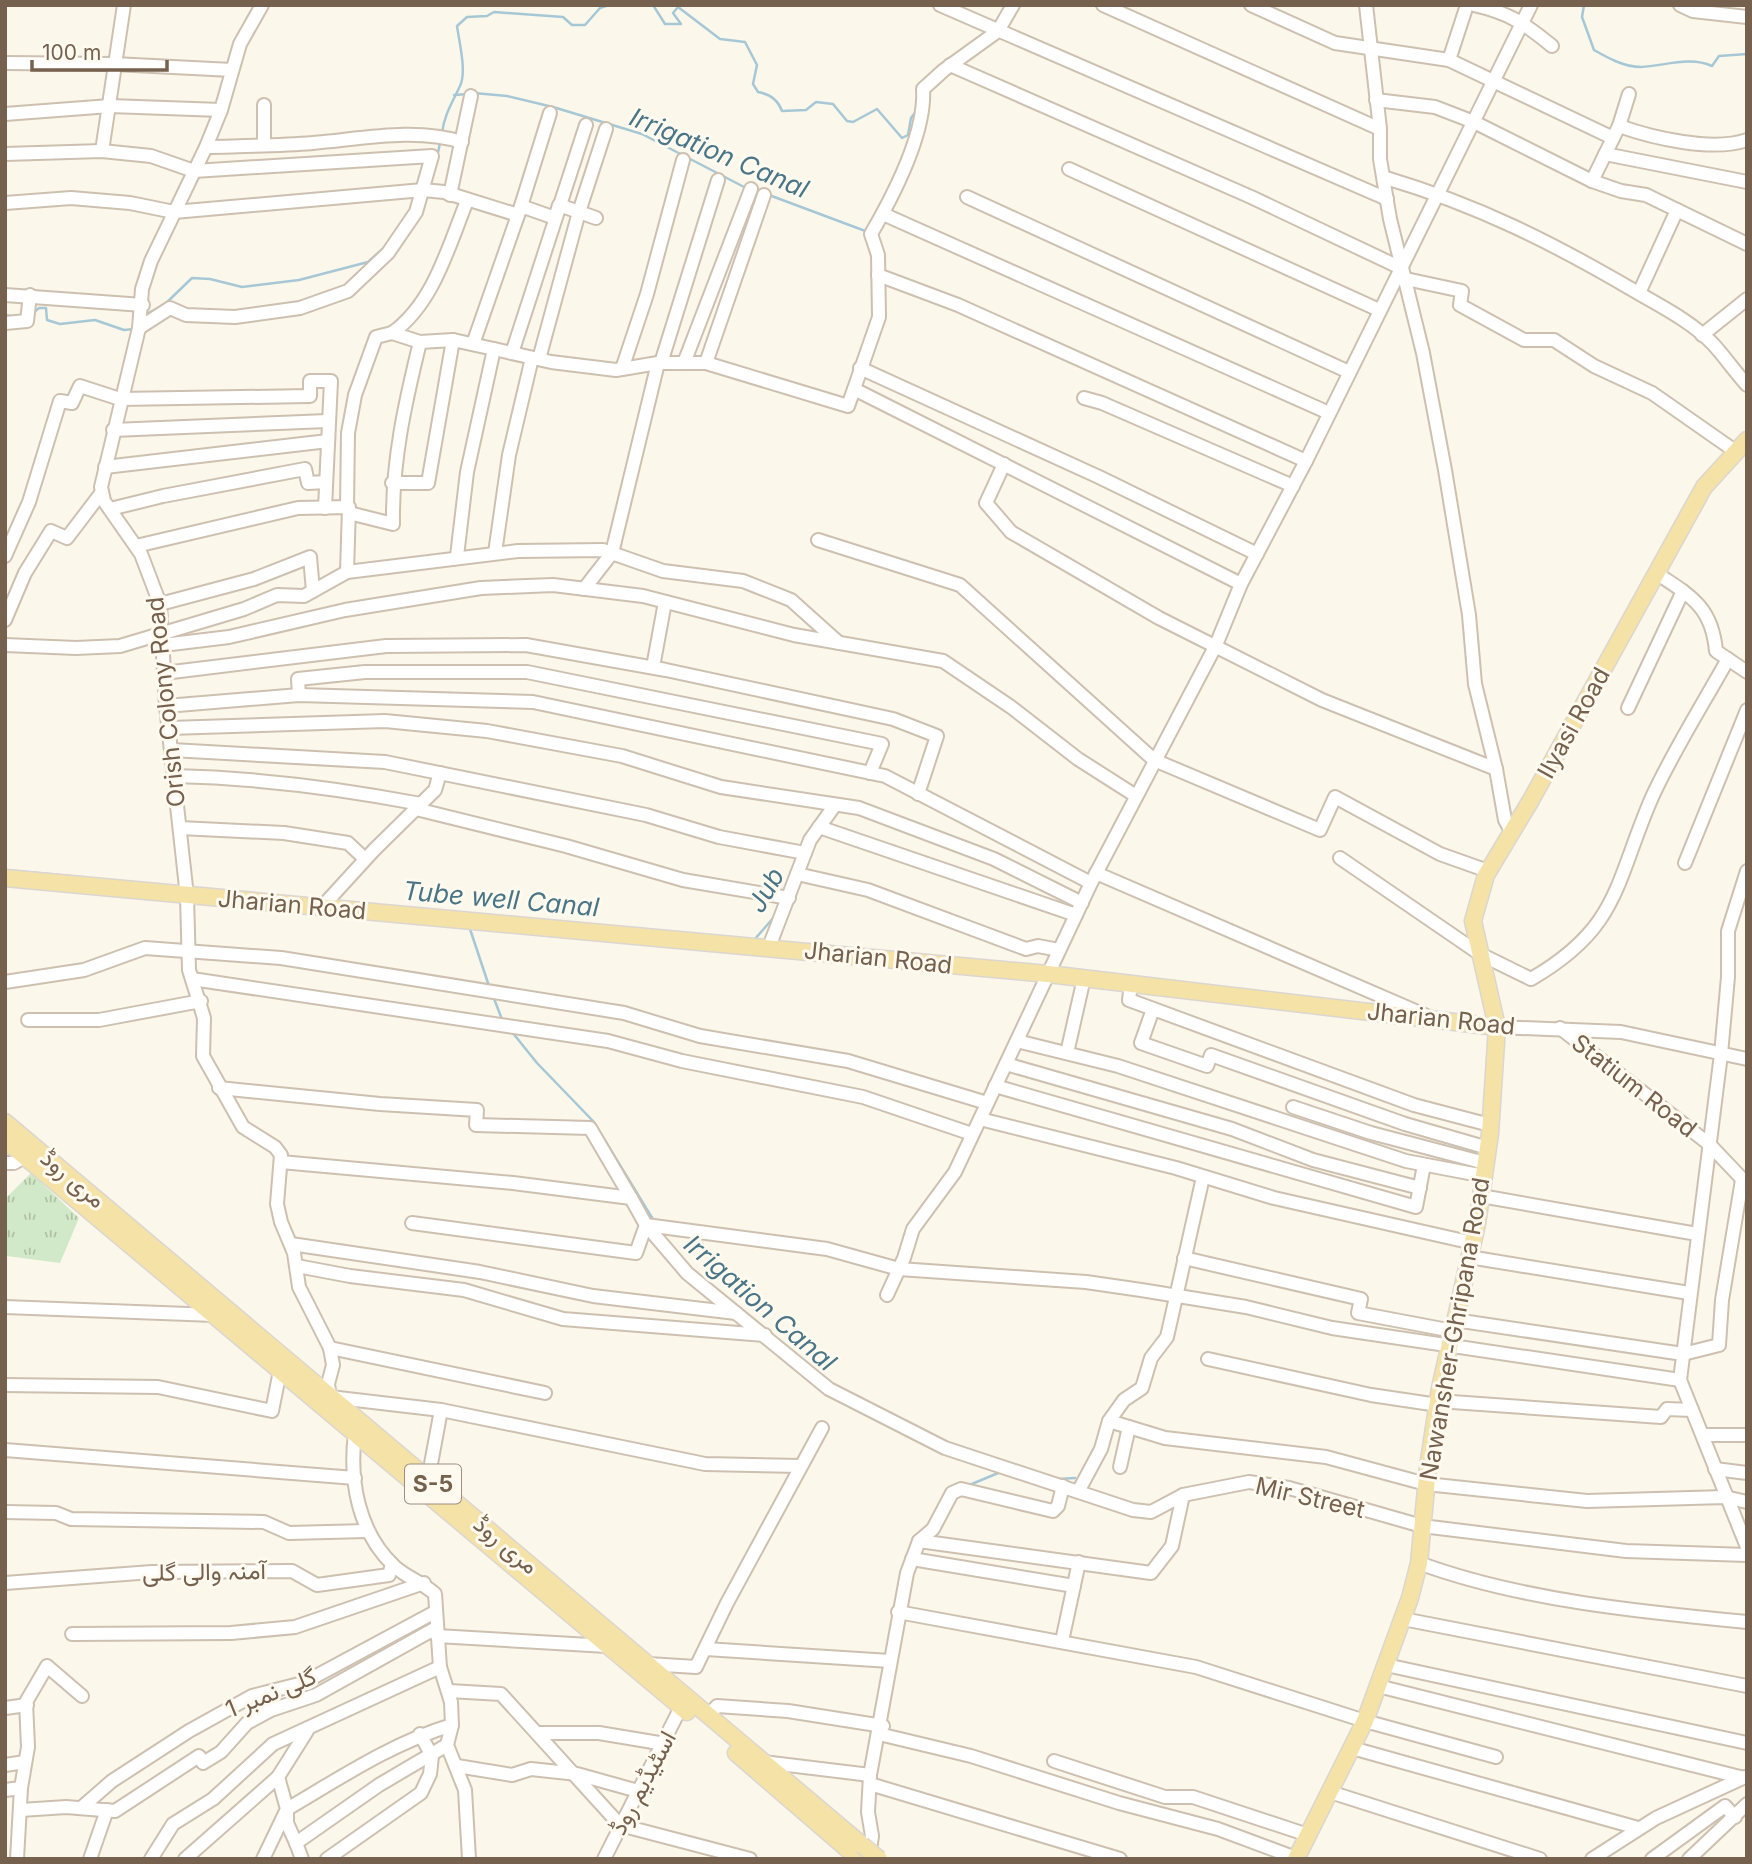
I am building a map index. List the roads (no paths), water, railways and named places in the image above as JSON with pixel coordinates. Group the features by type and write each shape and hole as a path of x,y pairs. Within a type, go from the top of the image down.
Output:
{"main road":[{"name":"Ilyasi Road","path":"1497,1027 1473,921 1488,871 1512,833 1704,487 1741,445"},
{"name":"Jharian Road","path":"5,878 1048,974 1497,1027"},
{"name":"Nawansher-Ghripana Road","path":"1296,1858 1365,1721 1403,1619 1419,1563 1426,1484 1438,1403 1471,1250 1486,1162 1497,1027"},
{"name":"مری روڈ","path":"5,1122 89,1202 280,1371 603,1637 648,1664 861,1854 879,1859"},
{"name":"مری روڈ","path":"5,1140 24,1157 89,1202 330,1397 428,1480 681,1707 756,1761"}],"street":[{"path":"102,151 124,5"},
{"path":"5,620 25,573 51,531 66,538 102,492 113,430 139,328 143,307 142,289 151,261 206,147 221,110 240,44 262,5"},
{"path":"940,5 1387,199"},
{"path":"392,333 420,342 453,340 535,358 621,369 660,363 706,363 848,407 879,317 878,255 871,234 897,190 924,105 923,89 950,65 998,31 1013,5"},
{"path":"1103,5 1380,129"},
{"path":"1251,5 1335,43 1370,51 1449,61 1616,132 1722,144 1747,139"},
{"path":"1366,5 1380,129 1380,159 1386,178 1387,199 1445,470 1469,615 1475,684 1496,769 1505,820 1512,833"},
{"path":"1449,61 1467,5"},
{"path":"1474,5 1504,12 1523,22 1552,46"},
{"path":"887,1295 913,1229 955,1172 1094,878 1216,645 1241,584 1306,461 1379,310 1403,270 1531,5"},
{"path":"1680,5 1693,11 1747,17"},
{"path":"5,63 114,64 232,70"},
{"path":"950,65 1239,191 1403,270 1462,291 1460,305 1524,340 1554,340 1594,366 1652,393 1741,445"},
{"path":"1592,181 1616,132 1629,94"},
{"path":"450,195 471,96"},
{"path":"1376,100 1435,107 1474,122 1592,181 1621,191 1646,195 1747,244"},
{"path":"5,114 110,106 221,110"},
{"path":"264,106 264,145"},
{"path":"473,344 550,113"},
{"path":"512,353 586,125"},
{"path":"495,553 509,455 535,358 606,129"},
{"path":"206,147 415,134 438,134 462,142"},
{"path":"5,154 102,151 151,156 194,171 432,156 427,191 416,212 388,253 348,291 300,308 235,317 186,315 170,308 139,328"},
{"path":"1605,154 1747,181"},
{"path":"621,369 647,294 683,160"},
{"path":"1069,169 1379,310"},
{"path":"1386,178 1440,193 1533,233 1639,293 1702,335 1747,385"},
{"path":"584,589 612,553 660,363 718,180"},
{"path":"684,363 751,189"},
{"path":"5,203 71,198 130,203 174,212 427,191 555,218 559,205"},
{"path":"706,363 764,195"},
{"path":"967,197 1349,372"},
{"path":"347,572 348,433 355,395 376,337 392,333 411,319 427,296 467,201"},
{"path":"559,205 596,218"},
{"path":"1639,293 1677,210"},
{"path":"883,214 1329,413"},
{"path":"878,275 958,305 1306,461"},
{"path":"5,295 30,295 143,307"},
{"path":"5,323 28,316 30,295"},
{"path":"1702,335 1747,299"},
{"path":"392,483 428,483 453,340"},
{"path":"136,546 298,508 348,510 393,524 392,483 400,426 420,342"},
{"path":"457,556 467,472 494,349"},
{"path":"860,369 1099,477 1257,554"},
{"path":"5,556 29,502 60,401 72,403 80,386 120,399 310,396 310,381 331,381 327,421 326,508"},
{"path":"855,389 1241,584"},
{"path":"1084,398 1102,403 1293,486"},
{"path":"113,430 327,421"},
{"path":"105,467 327,441"},
{"path":"1004,464 986,503 1011,532 1081,570 1158,618 1322,700 1496,769"},
{"path":"110,509 305,469 307,483 326,482"},
{"name":"Orish Colony Road","path":"102,492 110,509 136,546 160,604 166,706 187,896 192,979 201,1001 204,1018 202,1056 243,1127 275,1147 281,1155 281,1162"},
{"path":"818,540 960,585 1154,760 1320,830 1335,797 1440,854 1488,871"},
{"path":"163,639 277,595 304,596 347,572 457,556 603,550 663,571 743,581 767,590 791,600 839,643"},
{"path":"160,604 254,579 310,557 313,591"},
{"path":"1656,573 1684,591 1702,607 1714,628 1716,651 1747,672"},
{"path":"5,645 76,648 120,646 163,639 229,637 432,593 481,587 553,585 584,589 665,601 793,635 943,661 1011,707 1078,759 1136,796"},
{"path":"1628,708 1684,591"},
{"path":"653,667 665,601"},
{"path":"164,673 386,646 526,645 653,667 892,719 937,737 918,793"},
{"path":"1340,858 1480,954 1531,979 1562,961 1597,927 1612,904 1653,796 1728,659"},
{"path":"299,695 298,679 365,672 527,672 882,744 870,773"},
{"path":"166,706 299,695 533,702 885,776 1094,878 1436,1020"},
{"path":"1685,863 1747,710"},
{"path":"169,728 385,721 487,731 622,756 721,787 859,808 942,837 994,859 1079,909"},
{"path":"172,750 386,762 646,815 719,837 805,853"},
{"path":"321,908 365,859 435,790 440,773"},
{"path":"175,776 259,778 343,789 418,806 683,880 789,898"},
{"path":"769,947 805,853 835,805"},
{"path":"819,827 1079,909"},
{"path":"180,828 284,833 348,844 365,859"},
{"path":"1747,871 1728,931 1728,978 1721,1054 1680,1380 1703,1435 1724,1497 1747,1547"},
{"path":"797,874 868,890 1026,949 1038,946 1059,950"},
{"path":"5,982 84,970 145,948 189,949 281,958 522,994 624,1013 700,1036 848,1061 988,1103"},
{"path":"1067,1053 1084,978"},
{"path":"192,979 608,1041 682,1061 863,1097 972,1134"},
{"path":"1131,983 1129,1000 1414,1105 1490,1125"},
{"path":"28,1020 99,1020 201,1001"},
{"path":"1153,1009 1141,1043 1207,1066 1211,1055 1405,1124 1486,1162"},
{"name":"Jharian Road","path":"1497,1027 1621,1032 1747,1059"},
{"name":"Statium Road","path":"1560,1028 1709,1144 1744,1182"},
{"path":"1017,1041 1118,1066 1324,1136 1424,1165 1486,1162"},
{"path":"1006,1064 1232,1129 1314,1160 1420,1188"},
{"path":"995,1086 1416,1207 1424,1165"},
{"name":"Mir Street","path":"219,1088 380,1104 477,1110 476,1125 590,1128 646,1225 687,1273 829,1389 886,1415 910,1433 1009,1471 1079,1490 1141,1512 1151,1511 1183,1495 1249,1482 1289,1488 1422,1526 1626,1551 1747,1555"},
{"path":"1293,1107 1371,1133 1486,1162"},
{"path":"980,1119 1471,1250 1689,1293"},
{"path":"5,1163 14,1163 24,1157"},
{"path":"631,1198 513,1183 281,1162 277,1204 297,1266 299,1287 330,1348 333,1365 328,1384 330,1397 441,1410 705,1464 801,1466"},
{"path":"1079,1490 1101,1449 1109,1421 1124,1400 1142,1388 1151,1358 1167,1337 1203,1177"},
{"path":"412,1223 636,1254 646,1225 827,1249 899,1269 1086,1282 1246,1307 1332,1328 1452,1333 1682,1354 1718,1345 1721,1300 1744,1182"},
{"path":"1481,1196 1697,1234"},
{"path":"291,1244 480,1272 593,1296 738,1313"},
{"path":"1184,1258 1361,1298 1358,1313 1680,1380"},
{"path":"297,1266 464,1290 563,1319 765,1335"},
{"path":"5,1307 214,1315"},
{"path":"330,1348 545,1393"},
{"path":"1208,1359 1371,1395 1438,1403 1661,1416 1667,1409 1692,1410"},
{"path":"5,1385 158,1387 272,1411 280,1371"},
{"path":"428,1480 441,1410"},
{"path":"1109,1421 1165,1438 1326,1457 1426,1484 1587,1501 1724,1497 1747,1502"},
{"path":"1120,1467 1129,1427"},
{"path":"648,1664 696,1667 727,1603 822,1428"},
{"path":"355,1433 355,1478 359,1508 367,1531 392,1564 424,1583 435,1594 440,1667 449,1691 452,1724 447,1745 465,1790 470,1859"},
{"path":"1703,1435 1747,1435"},
{"path":"5,1450 355,1478"},
{"path":"1715,1469 1747,1473"},
{"path":"861,1854 872,1836 868,1812 870,1780 881,1729 898,1612 919,1541 933,1528 952,1493 961,1489 1053,1511 1058,1506 1063,1486"},
{"path":"919,1541 1155,1572 1172,1546 1183,1495"},
{"path":"5,1512 56,1513 71,1520 264,1522 289,1533 367,1531"},
{"path":"912,1559 1074,1586"},
{"path":"1062,1641 1079,1562"},
{"path":"1419,1563 1454,1576 1570,1599 1747,1622"},
{"name":"آمنہ والی گلی","path":"5,1583 152,1572 292,1572 317,1585 389,1575 392,1564"},
{"path":"72,1634 231,1633 295,1627 424,1583"},
{"name":"گلی نمبر 1","path":"81,1808 112,1781 189,1731 252,1696 303,1683 435,1612"},
{"path":"898,1612 1196,1667 1365,1721 1496,1757"},
{"path":"1403,1619 1747,1686"},
{"path":"90,1859 111,1811 199,1756 203,1763 221,1752 247,1723 271,1710 316,1695 436,1632 603,1637"},
{"path":"706,1649 890,1661"},
{"path":"1387,1665 1747,1743"},
{"path":"13,1853 20,1824 27,1705 47,1666 82,1696"},
{"path":"151,1859 173,1824 213,1799 273,1744 307,1731 440,1667"},
{"path":"1378,1686 1745,1777"},
{"path":"449,1691 501,1694 620,1825 750,1859"},
{"path":"5,1708 27,1705"},
{"path":"708,1716 717,1706 788,1711 881,1729 1119,1803 1218,1829 1296,1858"},
{"name":"اسٹیڈیم روڈ","path":"604,1859 665,1744 681,1707"},
{"path":"263,1859 287,1810 420,1734 452,1724"},
{"path":"185,1859 278,1777 307,1731"},
{"path":"538,1732 599,1733 665,1744"},
{"path":"327,1859 421,1793 430,1774 432,1756 420,1734"},
{"path":"296,1843 379,1785 447,1745"},
{"path":"1352,1748 1638,1828"},
{"path":"756,1761 870,1780 1120,1859"},
{"path":"1054,1761 1165,1797 1193,1797 1308,1835"},
{"path":"5,1765 25,1762"},
{"path":"457,1766 512,1775 531,1769 573,1773 638,1791"},
{"path":"278,1777 287,1810 286,1823 302,1859"},
{"path":"1591,1859 1638,1828 1745,1777"},
{"path":"5,1790 21,1788"},
{"path":"1330,1791 1540,1859"},
{"path":"1689,1859 1747,1804"},
{"path":"1652,1859 1725,1807 1735,1817"},
{"path":"21,1810 81,1808 111,1811"},
{"path":"5,1827 20,1824"}],"waterway":[{"name":"Irrigation Canal","path":"442,133 462,80 463,65 457,26 467,17 487,16 494,12 563,17 572,25 585,25 600,8 609,5"},
{"name":"Irrigation Canal","path":"653,5 665,24 681,24 673,13 678,7 720,39 745,42 757,65 753,84 758,92 776,101 782,111 806,110 816,102 833,104 847,121 853,122 877,109 902,138 908,135 911,118 917,110"},
{"path":"1584,5 1582,17 1594,50 1622,64 1641,67 1695,62 1712,66 1719,56 1747,54"},
{"name":"Irrigation Canal","path":"474,93 507,96 553,107 642,134 746,188"},
{"name":"Irrigation Canal","path":"454,95 468,94"},
{"name":"Irrigation Canal","path":"437,157 440,143"},
{"name":"Irrigation Canal","path":"769,195 868,232"},
{"name":"Irrigation Canal","path":"144,315 164,305 192,278 210,279 242,287 299,280 368,262 388,244"},
{"name":"Irrigation Canal","path":"32,314 39,308 46,308 47,320 60,324 95,320 124,330 134,329"},
{"name":"Irrigation Canal","path":"5,315 16,317"},
{"name":"Tube well Canal","path":"5,870 81,877"},
{"name":"Jub","path":"754,940 775,916"},
{"path":"469,926 489,986"},
{"path":"493,996 503,1022"},
{"name":"Irrigation Canal","path":"512,1032 537,1063 593,1121 654,1221"},
{"name":"Irrigation Canal","path":"740,1309 754,1320"},
{"name":"Irrigation Canal","path":"967,1486 1003,1471"},
{"name":"Irrigation Canal","path":"1058,1479 1075,1478"}]}
